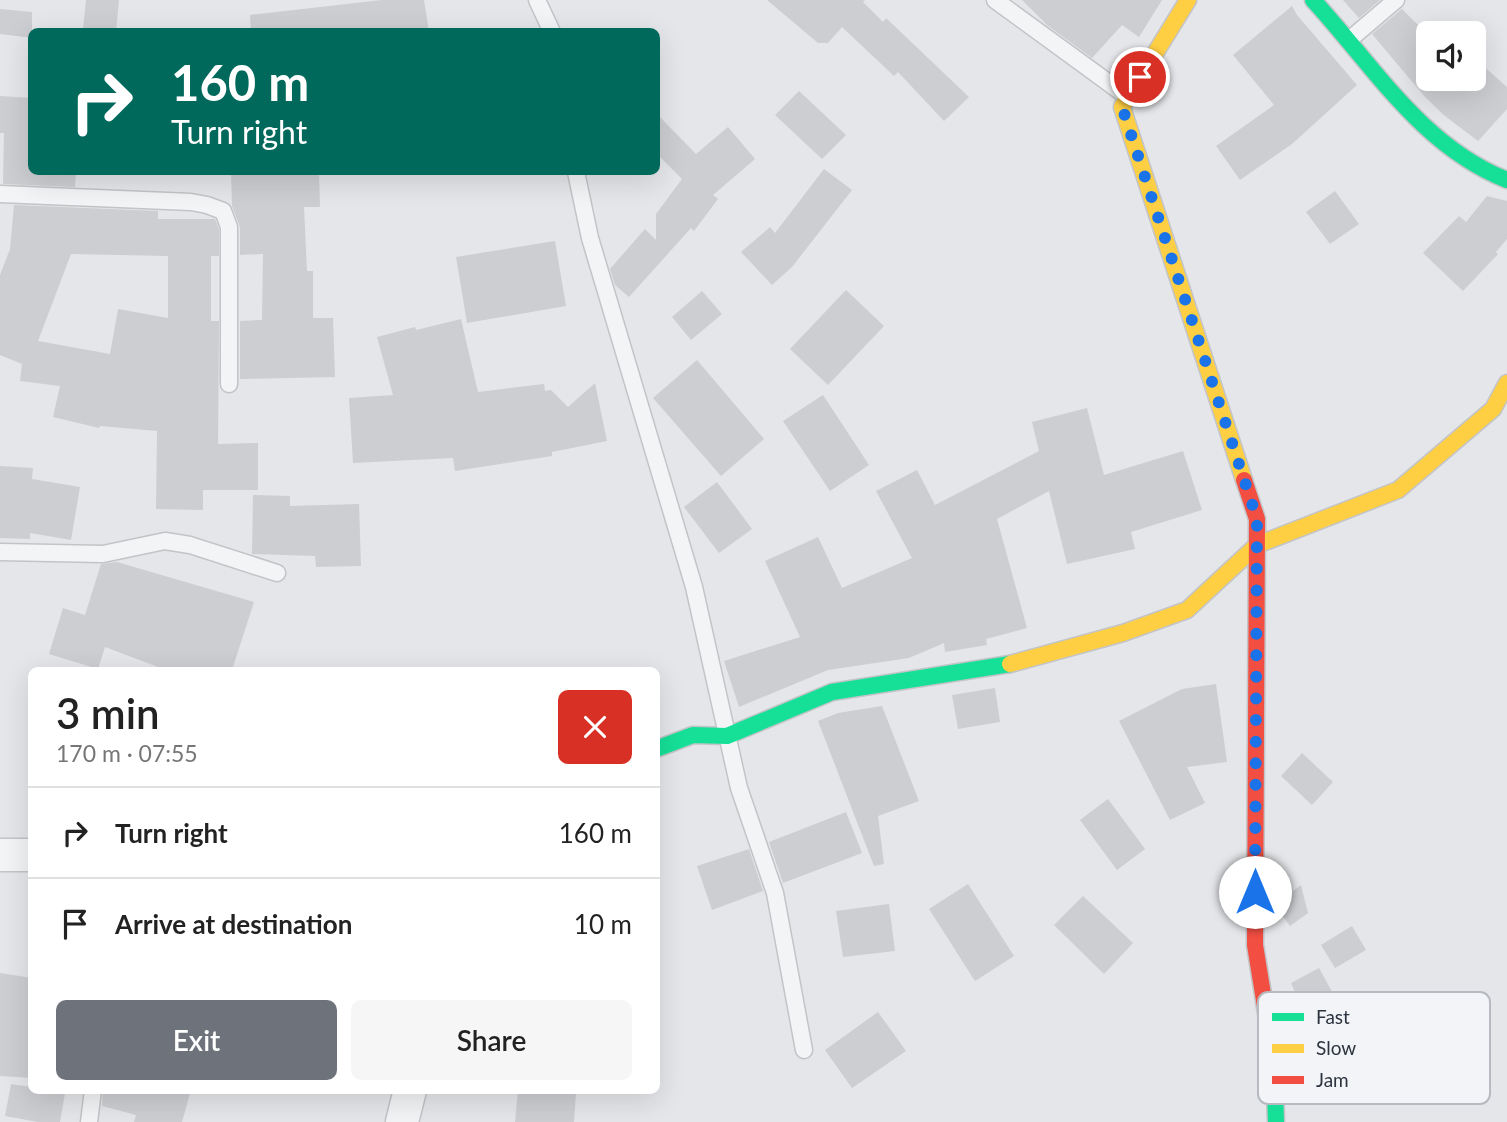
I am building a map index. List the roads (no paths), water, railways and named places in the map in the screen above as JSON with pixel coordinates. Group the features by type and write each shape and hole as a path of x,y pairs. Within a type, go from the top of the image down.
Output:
{"street":[{"path":"1188,0 1122,107 1257,519 1255,945 1263,992"},
{"path":"1313,0 1403,105 1441,142 1477,167 1507,180"},
{"path":"660,747 693,735 727,736 832,692 1026,661 1123,633 1187,610 1257,545 1398,490 1493,409 1507,383"},
{"path":"0,855 28,855"},
{"path":"402,1122 409,1094"},
{"path":"1275,1104 1276,1122"}],"lane":[{"path":"537,0 550,28"},
{"path":"995,0 1128,97"},
{"path":"1349,40 1396,0"},
{"path":"577,175 590,238 694,587 739,788 775,893 804,1051"},
{"path":"0,194 191,202 223,211 229,227 229,384"},
{"path":"0,552 103,554 165,541 190,545 277,573"},
{"path":"89,1122 92,1094"}]}
